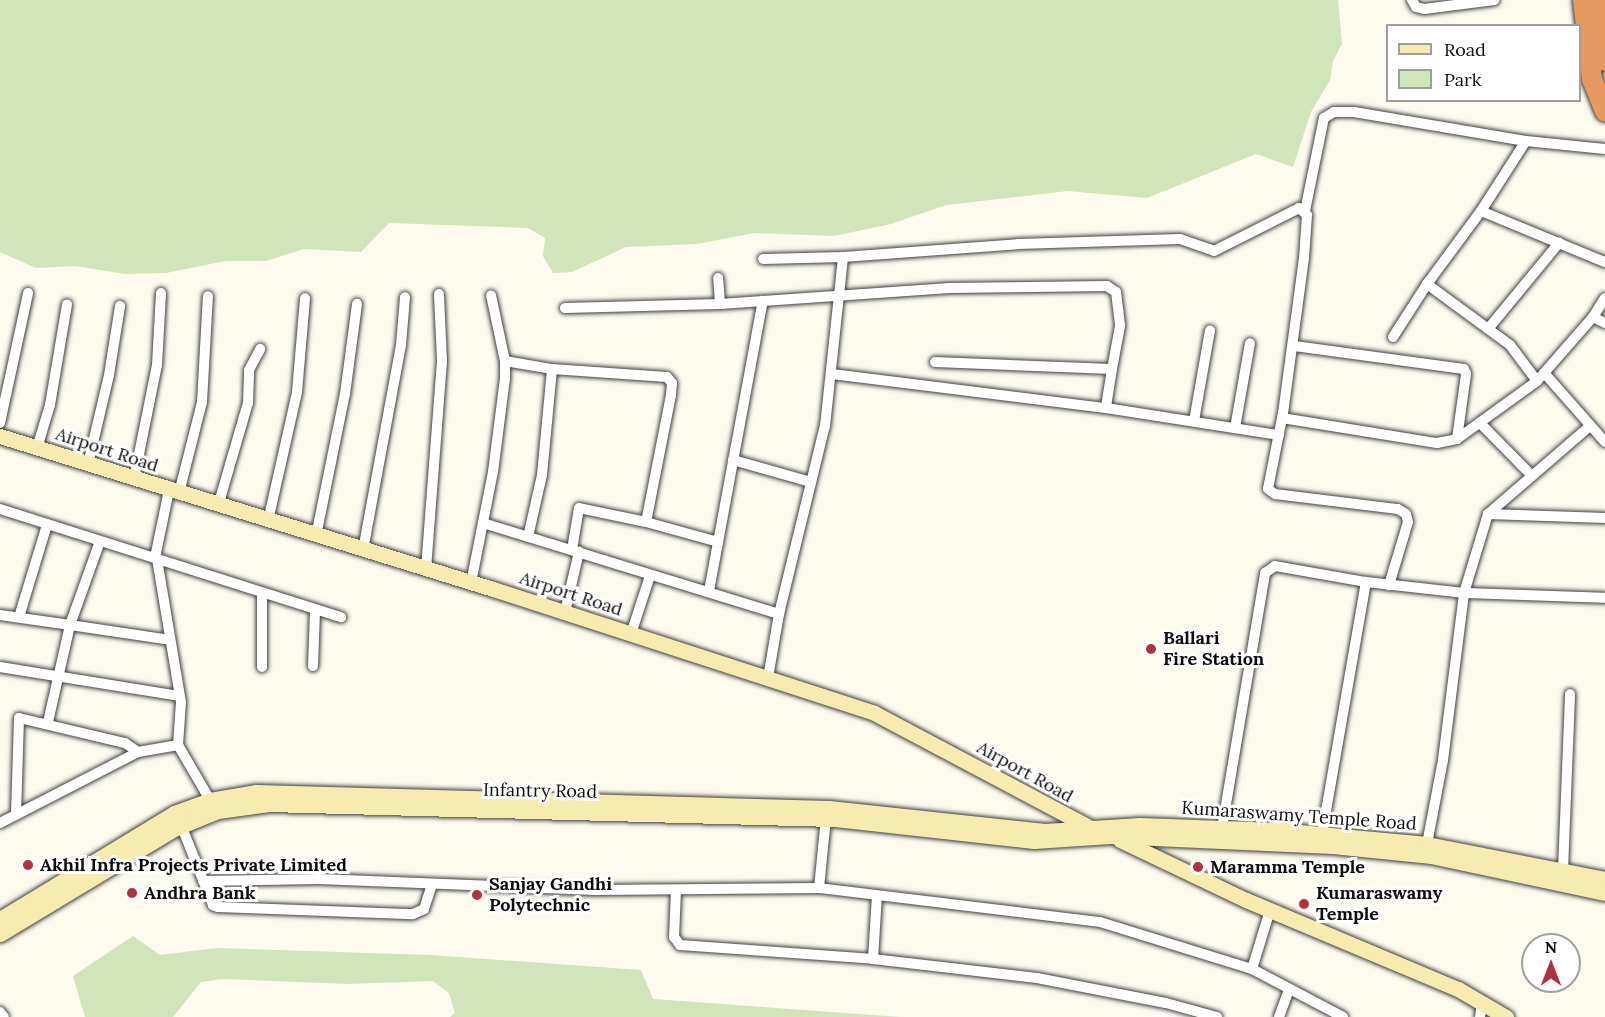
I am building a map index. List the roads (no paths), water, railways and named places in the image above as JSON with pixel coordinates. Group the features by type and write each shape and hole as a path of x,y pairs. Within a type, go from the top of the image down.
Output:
{"highway":[{"path":"1583,0 1592,79 1605,112"},
{"path":"1599,0 1603,21 1605,61"}],"street":[{"path":"1412,0 1416,8 1424,9 1494,0"},
{"path":"1389,585 1408,522 1406,514 1398,509 1275,494 1268,489 1267,482 1282,418 1293,346 1305,211 1324,118 1334,112 1354,112 1526,141 1605,149"},
{"path":"1393,337 1427,284 1481,211 1526,141"},
{"path":"763,259 843,257 1018,244 1180,239 1214,251 1292,209 1305,211"},
{"path":"1481,211 1605,262"},
{"path":"1488,329 1559,243"},
{"path":"768,678 779,614 811,482 832,374 843,257"},
{"path":"718,278 720,304"},
{"path":"1427,284 1510,345 1605,442"},
{"path":"566,308 720,304 949,288 1107,286 1116,292 1120,326 1106,408"},
{"path":"0,423 28,293"},
{"path":"134,478 157,365 161,293"},
{"path":"426,569 442,361 439,294"},
{"path":"471,583 483,523 505,361 491,295"},
{"path":"208,296 202,402 174,492 157,559 179,696 178,745 210,800"},
{"path":"363,550 401,345 405,297"},
{"path":"268,521 297,392 304,298"},
{"path":"1282,418 1437,443 1457,439 1542,378 1593,317 1605,298"},
{"path":"709,591 763,301"},
{"path":"37,448 50,405 68,304"},
{"path":"315,536 343,405 357,304"},
{"path":"88,464 120,306"},
{"path":"1593,317 1605,323"},
{"path":"1194,421 1210,330"},
{"path":"1235,428 1250,343"},
{"path":"1293,346 1464,369 1466,374 1457,439"},
{"path":"218,506 248,403 249,370 260,349"},
{"path":"505,361 552,369 667,377 672,383 646,522"},
{"path":"935,362 1112,369"},
{"path":"528,537 542,475 552,369"},
{"path":"832,374 1106,408 1279,435"},
{"path":"1480,423 1532,476"},
{"path":"1427,844 1443,760 1464,593 1488,514 1590,426"},
{"name":"Airport Road","path":"0,436 218,506 565,612 874,713 922,735 1063,816 1093,827 1270,909 1458,989 1481,1010 1506,1017"},
{"path":"733,460 811,482"},
{"path":"565,612 576,551 579,508 646,522 718,542"},
{"path":"0,509 99,544 157,559 315,611 341,617"},
{"path":"1488,514 1605,518"},
{"path":"483,523 779,614"},
{"path":"19,617 48,525"},
{"path":"48,722 57,674 70,625 99,544"},
{"path":"1222,828 1265,573 1275,566 1366,582 1464,593 1605,598"},
{"path":"631,634 650,576"},
{"path":"1322,834 1366,582"},
{"path":"262,594 262,667"},
{"path":"313,666 315,611"},
{"path":"0,615 170,640"},
{"path":"0,667 57,674 179,696"},
{"path":"1563,870 1570,694"},
{"path":"16,814 16,721 23,716 125,743 138,753"},
{"path":"0,823 138,753 178,745"},
{"name":"Infantry Road","path":"0,929 210,800 256,792 648,801 866,810 1045,831 1093,827"},
{"name":"Infantry Road","path":"178,819 269,804 826,819 1034,841 1110,836"},
{"path":"178,819 213,904 225,909 413,914 424,909 432,885"},
{"path":"819,888 826,819"},
{"name":"Kumaraswamy Temple Road","path":"1093,827 1222,828 1427,844 1605,879"},
{"name":"Kumaraswamy Temple Road","path":"1110,836 1333,846 1431,856 1605,893"},
{"path":"203,880 319,879 432,885 676,890 819,888 1100,922 1252,969 1343,1017"},
{"path":"676,890 674,937 680,945 873,959 1037,978 1166,1002 1216,1017"},
{"path":"873,959 877,896"},
{"path":"1252,969 1270,909"},
{"path":"1279,1017 1289,990"},
{"path":"0,1012 4,1017"}],"place":[{"name":"Ballari Fire Station","path":"1151,649"},
{"name":"Akhil Infra Projects Private Limited","path":"28,865"},
{"name":"Maramma Temple","path":"1198,867"},
{"name":"Andhra Bank","path":"132,893"},
{"name":"Sanjay Gandhi Polytechnic","path":"477,895"},
{"name":"Kumaraswamy Temple","path":"1304,904"}]}
